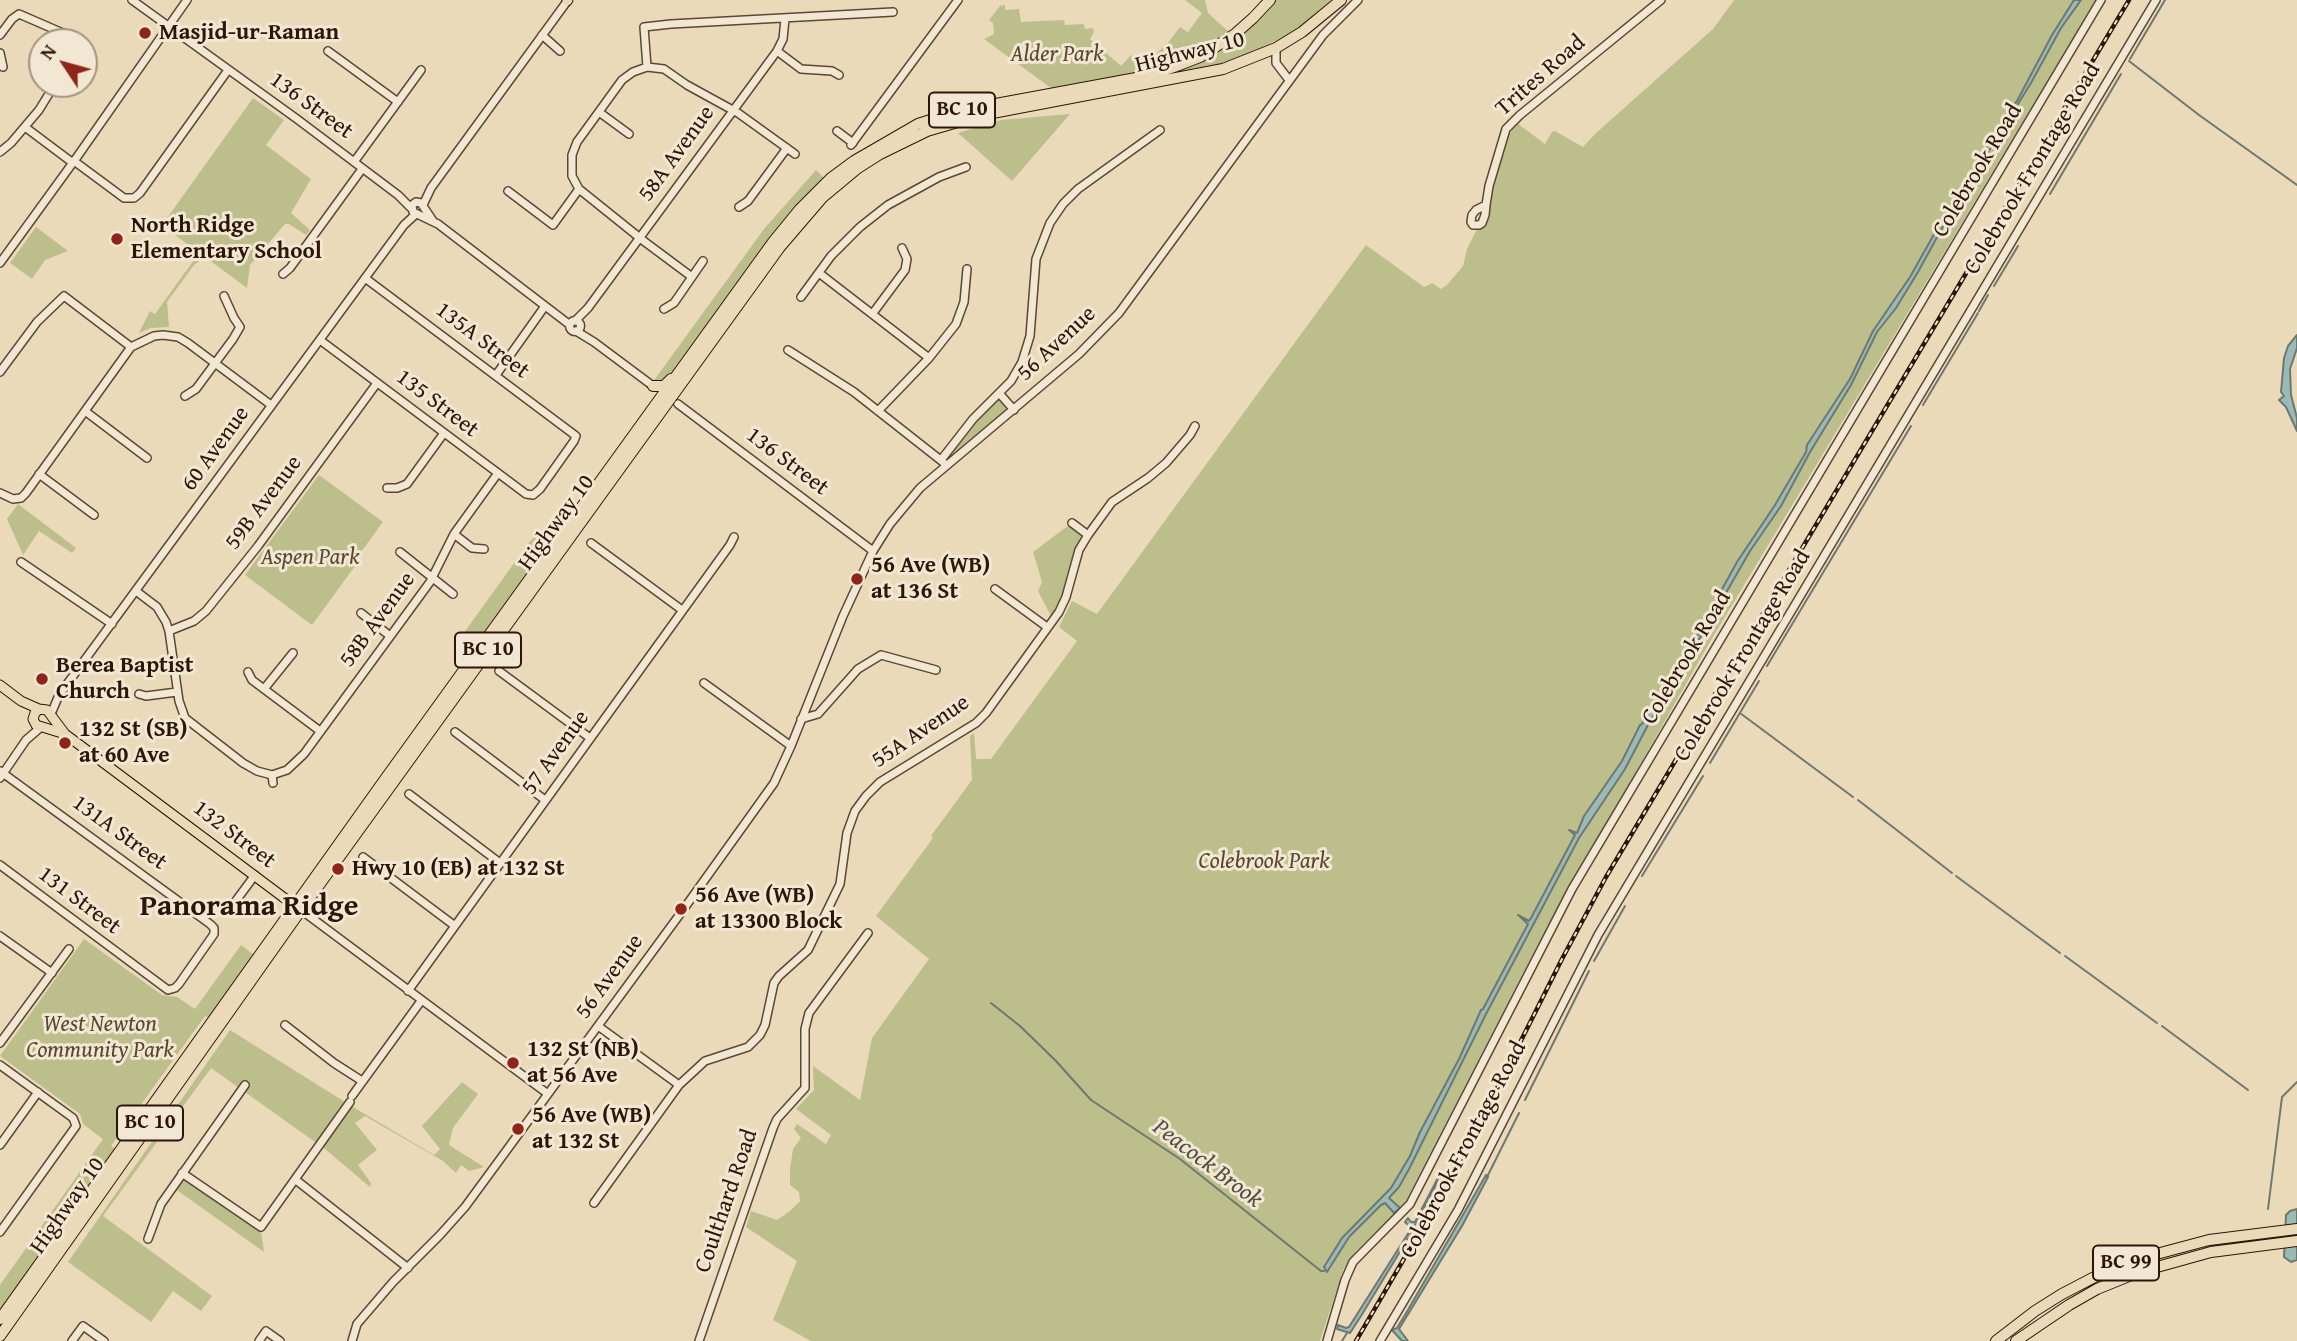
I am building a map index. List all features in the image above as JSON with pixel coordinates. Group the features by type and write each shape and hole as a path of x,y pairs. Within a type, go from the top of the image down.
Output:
{"highway":[{"name":"Highway 10","path":"0,1335 298,908 773,242 800,209 831,178 874,148 918,124 958,111 1147,76 1174,67 1200,57 1235,34 1270,0"},
{"name":"Highway 10","path":"0,1319 803,217 837,185 880,154 903,142 951,123 982,115 1202,74 1276,53 1341,0"},
{"path":"653,386 662,387 667,384 701,336 715,324"},
{"path":"653,386 658,395 658,404"},
{"path":"623,464 631,459 670,407 678,404 676,391"},
{"name":"BC 99","path":"1996,1341 2055,1298 2120,1265 2193,1243 2297,1229"},
{"name":"BC 99","path":"2016,1341 2097,1289 2139,1272 2211,1252 2297,1241"}],"main road":[{"name":"132 Street","path":"0,685 20,701 38,723 65,734"},
{"name":"132 Street","path":"20,701 46,712 65,734 298,908"},
{"path":"46,712 48,725 38,723 35,713 46,712"}],"street":[{"name":"136 Street","path":"132,0 545,306 576,325 594,342 653,386"},
{"path":"0,263 187,0"},
{"name":"60 Avenue","path":"46,712 568,0"},
{"path":"837,131 852,144 958,0"},
{"name":"56 Avenue","path":"352,1341 357,1324 465,1207 774,783 873,551 907,503 920,488 1079,354 1119,313 1323,35 1358,0"},
{"name":"Trites Road","path":"1486,205 1506,129 1661,0"},
{"name":"Colebrook Road","path":"1326,1341 1348,1270 1410,1205 1572,889 2101,0"},
{"name":"Colebrook Frontage Road","path":"1380,1341 1458,1210 1598,935 2156,0"},
{"path":"647,67 644,27 893,12"},
{"path":"0,35 15,16 24,15 48,28"},
{"name":"58A Avenue","path":"576,325 777,51 783,39 785,19"},
{"path":"542,35 560,51"},
{"path":"328,51 398,102"},
{"path":"777,51 801,69 831,71 839,75"},
{"path":"0,53 3,67"},
{"path":"1276,53 1276,63 1289,80"},
{"path":"692,277 579,189 572,176 570,167 577,142 622,80 647,67 671,72 796,154"},
{"path":"25,127 124,198 134,198 228,70"},
{"path":"354,162 421,70"},
{"path":"0,152 25,127 46,98"},
{"path":"599,112 629,134"},
{"path":"941,460 973,419 1011,380 1022,362 1030,335 1036,259 1050,223 1078,189 1160,130"},
{"path":"738,207 748,201 787,148"},
{"path":"801,297 831,256 860,227 888,205 939,177 966,167"},
{"path":"283,274 362,169"},
{"path":"508,191 553,225 579,189"},
{"path":"873,313 905,270 908,259 902,248"},
{"path":"664,309 674,303 702,261"},
{"path":"878,411 929,358 956,324 964,302 967,269"},
{"path":"819,273 929,358"},
{"name":"135A Street","path":"365,278 576,436 533,495"},
{"path":"0,372 37,322 64,296 131,347"},
{"path":"185,397 196,389 240,327 224,296"},
{"path":"496,374 545,306"},
{"path":"0,493 13,499 21,498 131,347 154,336 178,337 271,405"},
{"name":"135 Street","path":"320,340 526,495 533,495"},
{"path":"788,349 854,392 948,465"},
{"name":"59B Avenue","path":"169,631 187,625 206,611 258,547 377,383"},
{"path":"999,393 1014,410"},
{"name":"136 Street","path":"678,404 873,551"},
{"path":"85,411 147,458"},
{"name":"55A Avenue","path":"594,1203 679,1085 705,1061 748,1047 760,1035 765,1025 774,983 808,950 840,884 847,833 855,811 866,796 880,782 976,723 1063,605 1079,550 1112,502 1149,478 1166,463 1195,426"},
{"path":"387,488 407,484 443,433"},
{"name":"58B Avenue","path":"177,692 182,711 194,727 249,767 272,779 297,762 433,577 454,534 498,473"},
{"path":"39,474 94,515"},
{"path":"1072,523 1088,535"},
{"path":"454,534 472,548 484,549"},
{"name":"57 Avenue","path":"408,991 734,537"},
{"path":"591,543 682,610"},
{"path":"400,552 453,594"},
{"path":"21,562 111,624"},
{"path":"995,589 1047,627"},
{"path":"136,590 160,611 169,631 177,692 146,696 139,694"},
{"path":"361,613 390,636"},
{"path":"264,689 293,653"},
{"path":"801,719 818,714 858,669 881,655 936,670"},
{"path":"499,671 590,738"},
{"path":"248,672 252,680 320,731"},
{"path":"704,683 791,746"},
{"path":"1,774 38,723"},
{"path":"454,732 545,800"},
{"name":"131A Street","path":"1,774 214,928 212,937 195,962 177,986 170,990"},
{"path":"409,794 500,863"},
{"path":"363,857 455,926"},
{"name":"131 Street","path":"0,865 131,964 170,990"},
{"path":"235,902 255,875"},
{"name":"132 Street","path":"298,908 548,1094"},
{"name":"Coulthard Road","path":"699,1341 773,1128 777,1119 805,1088 806,1021 809,1013 868,933"},
{"path":"0,936 52,973"},
{"path":"0,1043 69,949"},
{"path":"182,1174 259,1228 264,1226 421,1001"},
{"path":"285,1025 362,1082"},
{"path":"598,1026 679,1085"},
{"path":"0,1065 73,1118 76,1125 0,1232"},
{"path":"148,1239 161,1204 246,1085"},
{"path":"0,1145 38,1092"},
{"path":"296,1180 408,1268"},
{"path":"72,1341 83,1326 104,1341"},
{"path":"259,1341 266,1331 280,1341"}],"green space":[{"name":"Alder Park","path":"1185,0 1205,0 1208,13 1229,32 1205,48 1176,61 1130,74 1051,88 984,39 994,34 993,23 989,20 1000,6 1005,5 1005,10 1019,9 1021,22 1064,20 1065,25 1084,24 1085,29 1093,28 1090,39 1121,66 1131,55 1143,60 1151,58 1167,44 1180,27 1188,32 1202,13"},
{"path":"1276,0 1331,0 1290,34 1247,55 1211,67 1150,79 1188,66"},
{"name":"Colebrook Park","path":"1734,0 2096,0 1711,640 1538,944 1404,1204 1356,1251 1343,1270 1320,1341 811,1341 773,1320 797,1261 746,1227 751,1211 777,1220 800,1201 799,1192 790,1185 793,1149 801,1138 794,1129 797,1124 826,1144 831,1135 796,1109 814,1090 813,1066 860,1100 872,1038 929,959 876,916 972,780 970,736 974,733 976,759 991,759 1077,641 1059,627 1072,601 1097,614 1366,245 1424,287 1432,283 1441,289 1463,266 1467,249 1476,231 1485,225 1498,169 1497,156 1512,130 1511,127 1517,123 1545,144 1555,131 1583,147 1713,29"},
{"path":"253,98 284,120 266,145 311,179 291,213 310,230 306,235 285,224 250,265 247,288 205,257 194,265 167,302 169,327 151,328 139,333 150,311 155,314 199,253 162,225"},
{"path":"1070,114 1012,181 958,133 1001,120"},
{"path":"816,170 825,179 702,331 667,379 661,384 652,383 764,229"},
{"path":"36,227 68,251 45,260 32,279 10,263"},
{"path":"998,397 1009,410 949,460 946,457"},
{"name":"Aspen Park","path":"319,475 383,522 355,560 358,562 312,625 245,575"},
{"path":"18,504 76,548 72,553 39,531 23,555 7,519"},
{"path":"556,517 566,525 479,644 463,634 530,541"},
{"path":"1069,525 1087,534 1065,597 1052,618 1038,591 1042,582 1033,552"},
{"name":"West Newton Community Park","path":"84,939 162,995 177,997 195,1009 241,945 253,954 209,1018 205,1016 111,1146 117,1150 0,1310 0,1285 103,1139 83,1124 80,1114 0,1056"},
{"path":"230,1030 434,1155 440,1149 422,1126 462,1082 478,1094 453,1128 449,1145 484,1167 469,1171 461,1165 456,1173 443,1161 365,1116 355,1123 377,1150 358,1165 371,1183 370,1187 325,1149 211,1068 103,1216 212,1296 201,1311 173,1291 151,1322 68,1262"},
{"path":"183,1176 261,1231 264,1252 174,1188"}],"water":[{"path":"2074,0 2081,0 2061,28 1896,308 1877,332 1851,385 1781,506 1750,551 1708,624 1704,622 1737,562 1806,452 1807,445 1850,379 1873,331 1910,277 1955,197 2017,101"},
{"path":"2297,335 2297,348 2290,369 2297,431 2286,407 2279,400 2284,396 2281,392 2284,358 2288,346"},
{"path":"1698,634 1701,636 1686,664 1650,721 1625,769 1579,838 1486,1014 1409,1169 1389,1198 1400,1208 1394,1213 1385,1203 1381,1205 1349,1237 1327,1272 1324,1267 1342,1238 1391,1188 1410,1156 1481,1010 1528,924 1518,915 1529,921 1531,918 1575,835 1569,830 1577,833 1584,816 1622,761 1640,725"},
{"path":"1486,1175 1488,1177 1462,1226 1399,1329 1408,1341 1402,1341 1392,1330 1397,1328 1405,1315"},
{"path":"1439,1176 1407,1240 1350,1333 1337,1329 1338,1325 1349,1327 1409,1232 1410,1227 1405,1222 1408,1218 1415,1222"},
{"path":"2297,1209 2297,1260 2291,1262 2284,1257 2286,1215"}],"waterway":[{"path":"2130,59 2165,0"},
{"path":"2129,61 2297,185"},
{"path":"2050,194 2121,74"},
{"path":"1994,286 2018,246"},
{"path":"1979,311 1988,295"},
{"path":"1923,405 1978,313"},
{"path":"1767,666 1911,426"},
{"path":"1710,763 1759,681"},
{"path":"1740,713 1853,797"},
{"path":"1642,876 1703,776"},
{"path":"1858,800 1952,873"},
{"path":"1956,876 2060,953"},
{"path":"1594,961 1625,906"},
{"path":"2065,956 2157,1023"},
{"path":"1525,1100 1589,971"},
{"name":"Peacock Brook","path":"991,1003 1020,1026 1091,1100 1180,1159 1324,1271"},
{"path":"2162,1026 2248,1090"},
{"path":"2268,1209 2282,1097 2297,1082"},
{"path":"1487,1177 1519,1113"},
{"path":"1342,1341 1347,1333"}],"railway":[{"path":"1356,1341 1457,1168 1606,877 2129,0"}],"place":[{"name":"Masjid-ur-Raman","path":"145,33"},
{"name":"North Ridge Elementary School","path":"117,239"},
{"name":"56 Ave (WB) at 136 St","path":"857,579"},
{"name":"Berea Baptist Church","path":"42,679"},
{"name":"132 St (SB) at 60 Ave","path":"65,743"},
{"name":"Hwy 10 (EB) at 132 St","path":"338,869"},
{"name":"56 Ave (WB) at 13300 Block","path":"681,909"},
{"name":"132 St (NB) at 56 Ave","path":"513,1063"},
{"name":"56 Ave (WB) at 132 St","path":"518,1129"}],"district":[{"name":"Panorama Ridge","path":"249,907"}]}
